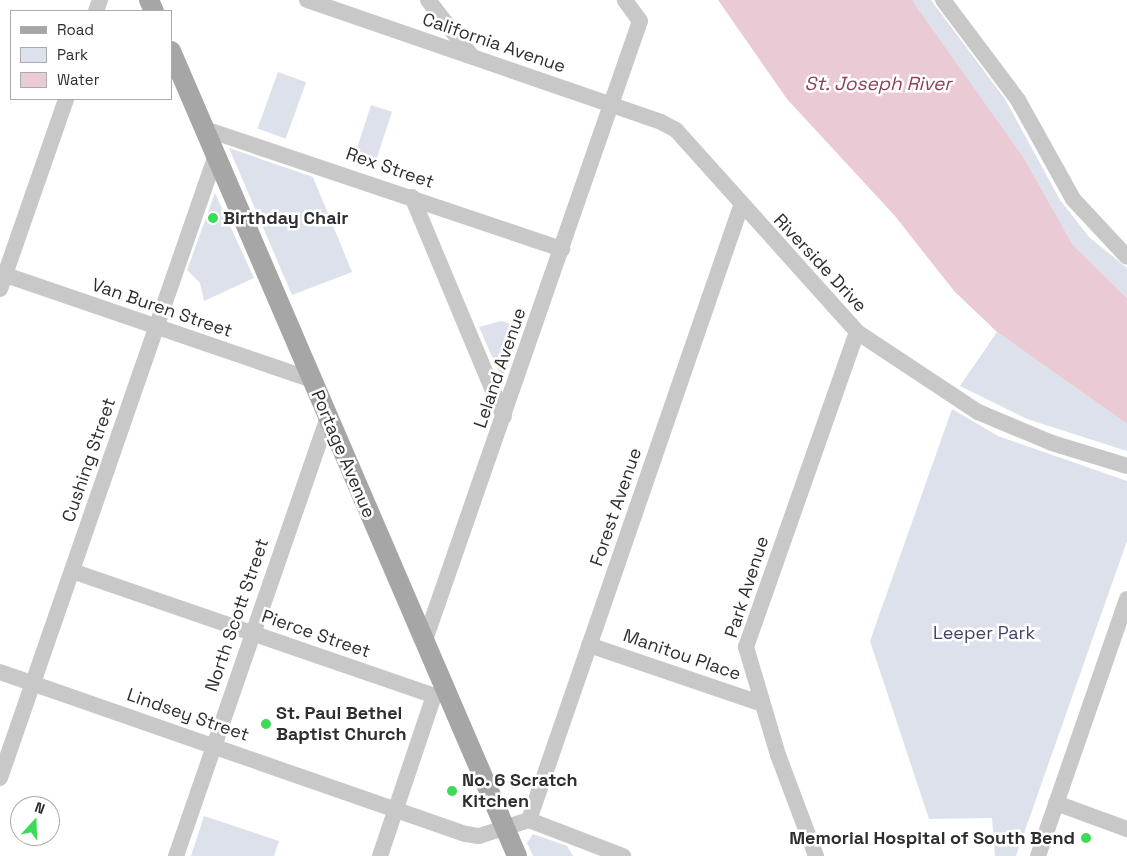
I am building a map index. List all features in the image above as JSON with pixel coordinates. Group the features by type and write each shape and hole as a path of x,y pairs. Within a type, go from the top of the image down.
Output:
{"main road":[{"name":"Portage Avenue","path":"172,53 424,643 440,694 506,828 517,856"}],"street":[{"name":"California Avenue","path":"307,0 612,105"},
{"path":"428,0 471,55"},
{"path":"612,105 640,21 625,0"},
{"path":"943,0 1018,100 1073,199 1127,257"},
{"path":"2,279 66,100"},
{"name":"Riverside Drive","path":"612,105 676,130 741,206 858,332 978,412 1052,443 1127,466"},
{"name":"Leland Avenue","path":"424,643 612,105"},
{"name":"Rex Street","path":"204,129 412,197 562,249"},
{"name":"Cushing Street","path":"0,778 216,155"},
{"path":"412,197 504,417"},
{"name":"Forest Avenue","path":"529,820 741,206"},
{"name":"Van Buren Street","path":"2,279 156,326 312,380"},
{"name":"Park Avenue","path":"816,856 762,704 746,647 858,332"},
{"name":"North Scott Street","path":"176,856 328,417"},
{"name":"Pierce Street","path":"72,571 252,633 440,694"},
{"path":"1038,856 1125,610"},
{"name":"Manitou Place","path":"589,645 762,704"},
{"name":"Lindsey Street","path":"0,672 473,836 529,820"},
{"path":"380,856 396,808 440,694"},
{"path":"1056,803 1127,829"},
{"path":"529,820 623,856"}],"green space":[{"path":"912,0 931,0 1005,99 1060,200 1089,237 1127,268 1127,298 1073,245 1024,158"},
{"path":"278,72 306,82 286,139 257,128"},
{"path":"371,105 392,112 373,169 352,162"},
{"path":"229,148 313,177 352,272 292,295"},
{"path":"215,193 254,278 204,301 200,283 187,270"},
{"path":"501,321 520,327 502,379 479,327"},
{"path":"997,332 1127,424 1127,451 1027,419 960,386"},
{"name":"Leeper Park","path":"952,409 998,436 1127,481 1127,541 1016,856 995,856 992,818 929,819 870,641"},
{"path":"204,816 279,841 274,856 191,856"},
{"path":"533,834 567,846 573,856 533,856 527,843"}],"water":[{"name":"St. Joseph River","path":"718,0 912,0 1024,158 1073,245 1127,298 1127,424 997,332 954,291 895,216 787,99"}],"place":[{"name":"Birthday Chair","path":"213,218"},
{"name":"St. Paul Bethel Baptist Church","path":"266,724"},
{"name":"No. 6 Scratch Kitchen","path":"452,791"},
{"name":"Memorial Hospital of South Bend","path":"1086,838"}]}
